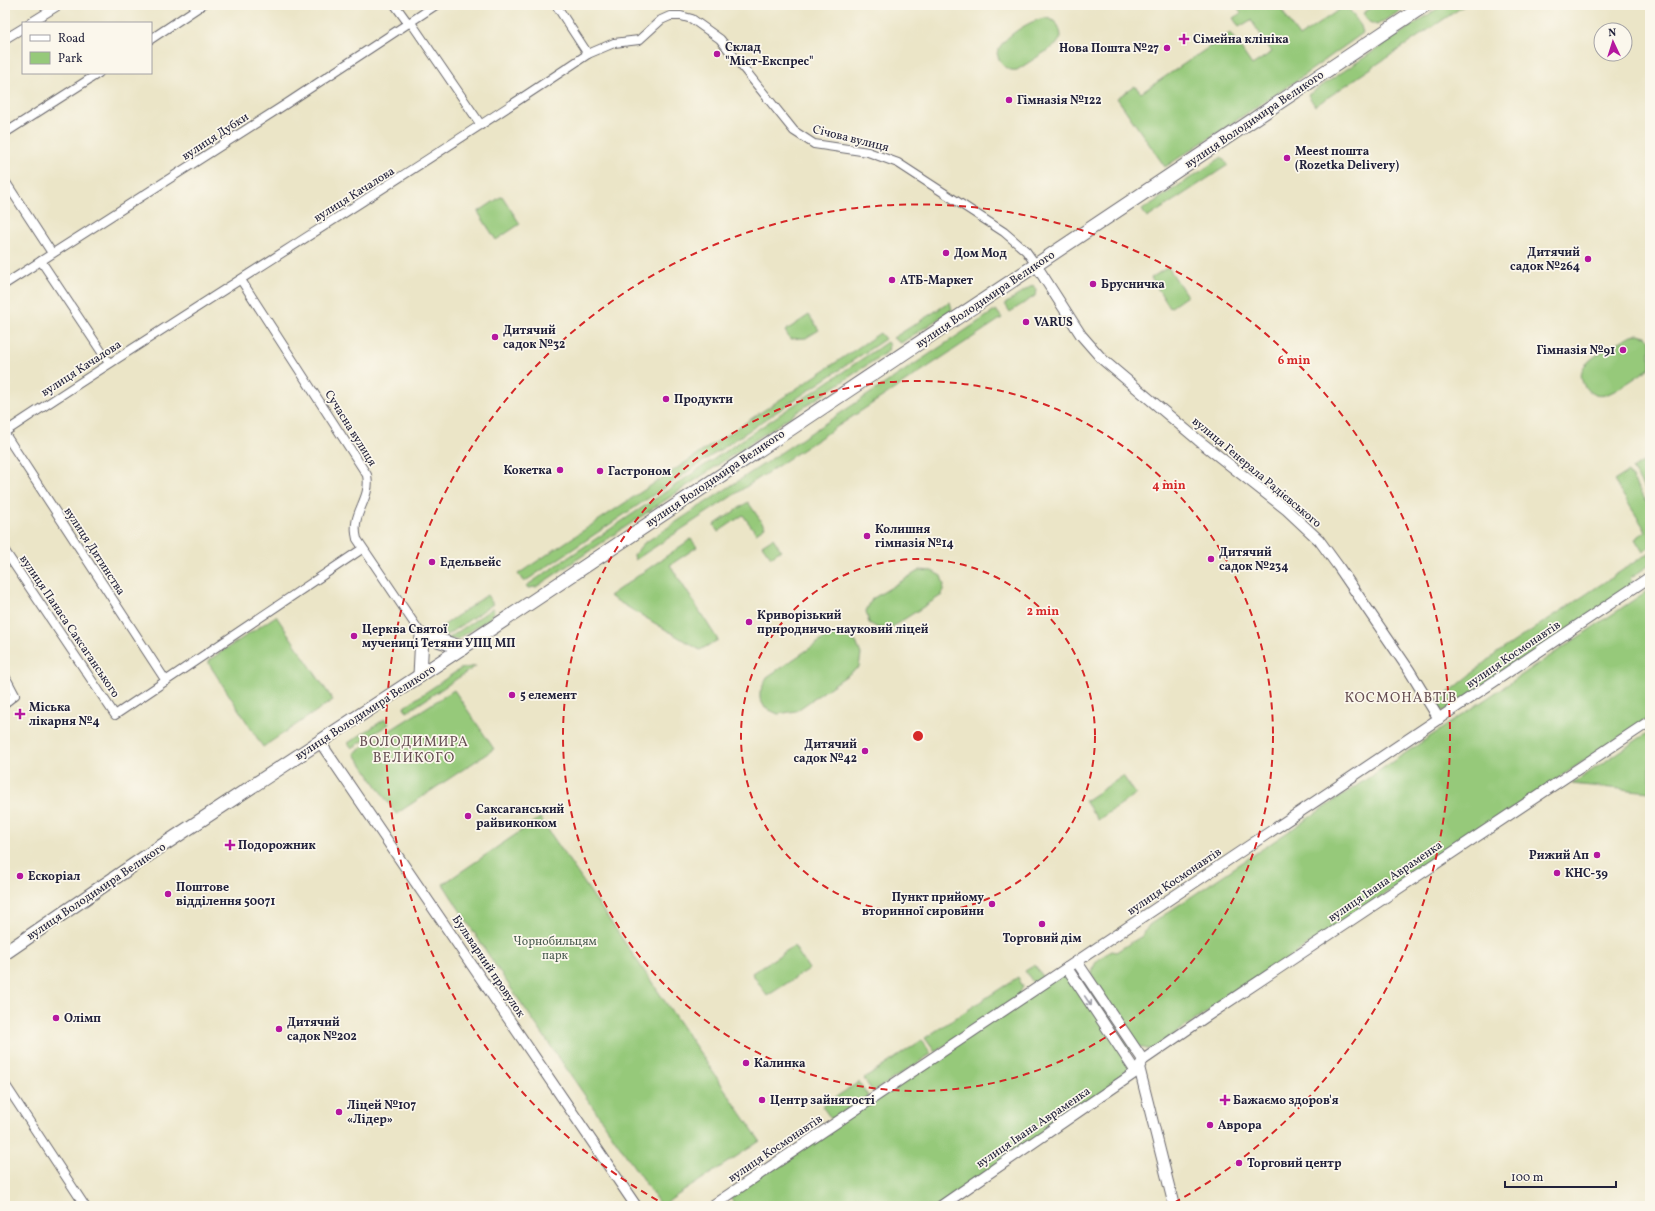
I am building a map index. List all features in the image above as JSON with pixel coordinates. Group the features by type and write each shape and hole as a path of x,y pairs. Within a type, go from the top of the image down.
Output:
{"main road":[{"name":"вулиця Володимира Великого","path":"5,952 1425,5"},
{"path":"420,676 422,635 462,648"}],"street":[{"path":"32,22 59,5"},
{"path":"152,38 202,5"},
{"path":"395,5 408,23 412,24 481,125"},
{"name":"вулиця Дубки","path":"5,284 436,5"},
{"path":"556,5 588,54"},
{"name":"вулиця Качалова","path":"5,433 109,363 433,158 588,54 614,43 639,40 661,20 670,16 681,16 692,19 720,39"},
{"path":"5,39 22,29"},
{"name":"Січова вулиця","path":"720,39 794,131 814,144 877,154 898,163 1004,232 1026,251 1036,265"},
{"path":"5,133 97,74"},
{"path":"5,181 52,254"},
{"path":"41,260 109,363"},
{"name":"вулиця Генерала Радієвського","path":"1036,265 1081,335 1102,359 1198,440 1287,510 1319,540 1408,670 1439,719"},
{"name":"Сучасна вулиця","path":"241,280 367,475 369,485 355,521 357,539 362,549 422,635"},
{"name":"вулиця Дитинства","path":"5,433 166,681"},
{"path":"166,681 362,549"},
{"name":"вулиця Панаса Саксаганського","path":"5,551 115,715 166,681"},
{"name":"вулиця Космонавтів","path":"712,1206 1650,577"},
{"path":"5,676 15,695 5,703"},
{"name":"вулиця Івана Авраменка","path":"941,1206 1139,1067 1482,832 1650,721"},
{"name":"Бульварний провулок","path":"320,742 636,1206"},
{"path":"1077,962 1139,1067 1174,1206"},
{"path":"1067,968 1139,1067"},
{"path":"5,1084 85,1206"}],"green space":[{"path":"1236,5 1270,5 1273,9 1279,6 1299,37 1346,5 1361,26 1363,33 1293,83 1165,167 1117,98 1135,86 1141,93 1230,33 1252,65 1272,52 1251,20 1239,27 1233,18 1241,13"},
{"path":"1376,5 1410,5 1377,25 1369,22 1363,13"},
{"path":"1443,5 1465,5 1315,106 1308,95"},
{"path":"1046,18 1058,25 1061,38 1056,45 1017,70 1010,70 1006,68 999,60 997,53 1004,41 1017,30 1040,19"},
{"path":"1222,157 1228,165 1147,218 1142,210"},
{"path":"502,196 520,224 496,240 478,212"},
{"path":"1168,267 1187,296 1170,308 1151,278"},
{"path":"1033,285 1036,290 1035,296 1010,312 1005,304"},
{"path":"950,302 952,310 901,343 893,338"},
{"path":"996,310 1002,318 635,560 634,555 643,544"},
{"path":"809,315 819,330 806,338 790,339 785,331"},
{"path":"880,333 885,339 524,582 518,574"},
{"path":"1638,334 1646,336 1650,340 1650,368 1621,387 1605,395 1598,396 1588,390 1584,385 1581,374 1587,363 1608,348 1632,335"},
{"path":"887,342 889,345 888,351 536,587 528,588 526,586"},
{"path":"1646,460 1650,467 1650,497 1632,469"},
{"path":"1628,472 1650,507 1650,547 1643,552 1635,539 1646,531 1614,481"},
{"path":"748,502 765,527 756,533 743,515 718,532 714,525"},
{"path":"773,538 781,550 771,557 762,545"},
{"path":"691,539 697,547 670,565 718,640 700,650 609,596"},
{"path":"1650,552 1650,565 1630,578 1632,582 1627,591 1444,712 1435,704 1497,653"},
{"path":"920,570 932,571 941,576 944,585 942,595 892,627 878,628 869,623 866,611 872,599"},
{"path":"1650,589 1650,717 1152,1049 1146,1049 1138,1046 1092,976 1093,967 1100,958 1111,951 1116,952 1142,936 1149,925"},
{"path":"487,595 493,604 442,638 436,635 437,630"},
{"path":"493,608 494,611 489,619 458,639 446,640"},
{"path":"276,616 333,700 263,747 209,664 209,660"},
{"path":"828,636 843,636 856,642 861,654 859,667 796,711 778,714 765,708 760,699 760,692 767,677"},
{"path":"476,666 407,712 404,707 460,669"},
{"path":"454,690 494,749 396,814 354,753"},
{"path":"385,719 389,724 352,748 348,743"},
{"path":"1650,731 1650,792 1572,784"},
{"path":"1123,776 1136,794 1098,820 1085,801"},
{"name":"Чорнобильцям парк","path":"540,818 760,1141 661,1206 495,965 443,884"},
{"path":"794,946 809,969 767,996 752,973"},
{"path":"1035,965 1044,979 1035,985 1025,971"},
{"path":"1067,968 1136,1072 941,1206 736,1206 729,1195"},
{"path":"1018,977 1023,987 1017,997 935,1052 925,1038"},
{"path":"1084,983 1087,983 1131,1049 1130,1051 1128,1051"},
{"path":"922,1040 931,1054 873,1092 864,1079"},
{"path":"859,1082 868,1096 832,1120 822,1106"}],"place":[{"name":"Сімейна клініка","path":"1184,39"},
{"name":"Нова Пошта №27","path":"1167,48"},
{"name":"Склад \"Міст-Експрес\"","path":"717,54"},
{"name":"Гімназія №122","path":"1009,100"},
{"name":"Meest пошта (Rozetka Delivery)","path":"1287,158"},
{"name":"Дом Мод","path":"946,253"},
{"name":"Дитячий садок №264","path":"1588,259"},
{"name":"АТБ-Маркет","path":"892,280"},
{"name":"Брусничка","path":"1093,284"},
{"name":"VARUS","path":"1026,322"},
{"name":"Дитячий садок №32","path":"495,337"},
{"name":"Гімназія №91","path":"1623,350"},
{"name":"Продукти","path":"666,399"},
{"name":"Кокетка","path":"560,470"},
{"name":"Гастроном","path":"600,471"},
{"name":"Колишня гімназія №14","path":"867,536"},
{"name":"Дитячий садок №234","path":"1211,559"},
{"name":"Едельвейс","path":"432,562"},
{"name":"Криворізький природничо-науковий ліцей","path":"749,622"},
{"name":"Церква Святої мучениці Тетяни УПЦ МП","path":"354,636"},
{"name":"5 елемент","path":"512,695"},
{"name":"Міська лікарня №4","path":"20,714"},
{"name":"Дитячий садок №42","path":"865,751"},
{"name":"Саксаганський райвиконком","path":"468,816"},
{"name":"Подорожник","path":"230,845"},
{"name":"Рижий Ап","path":"1597,855"},
{"name":"КНС-39","path":"1557,873"},
{"name":"Ескоріал","path":"20,876"},
{"name":"Поштове відділення 50071","path":"168,894"},
{"name":"Пункт прийому вторинної сировини","path":"992,904"},
{"name":"Торговий дім","path":"1042,924"},
{"name":"Олімп","path":"56,1018"},
{"name":"Дитячий садок №202","path":"279,1029"},
{"name":"Калинка","path":"746,1063"},
{"name":"Центр зайнятості","path":"762,1100"},
{"name":"Бажаємо здоров'я","path":"1225,1100"},
{"name":"Ліцей №107 «Лідер»","path":"339,1112"},
{"name":"Аврора","path":"1210,1125"},
{"name":"Торговий центр","path":"1239,1163"}],"district":[{"name":"КОСМОНАВТІВ","path":"1401,697"},
{"name":"ВОЛОДИМИРА ВЕЛИКОГО","path":"414,750"}]}
